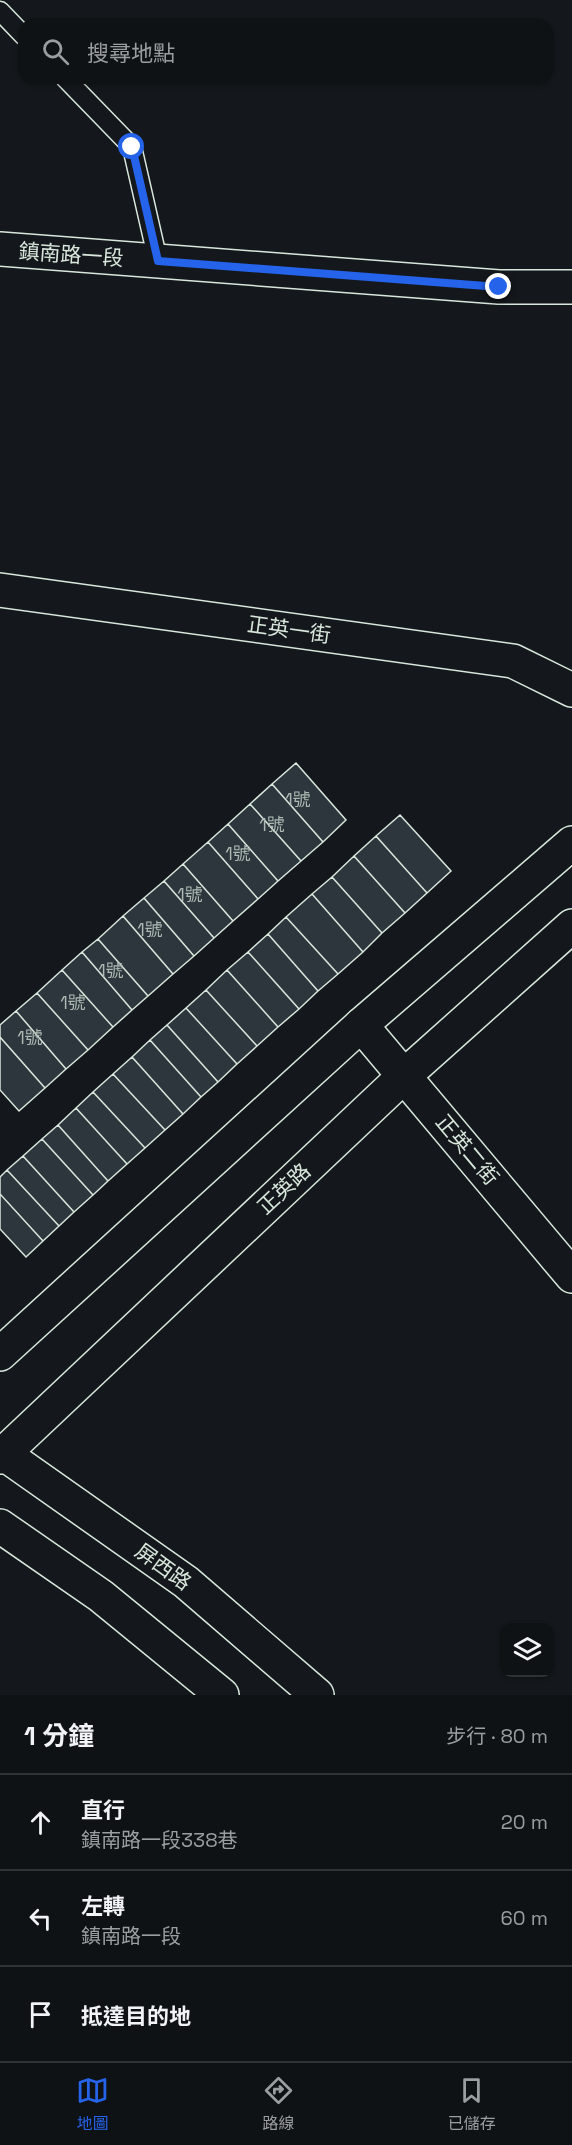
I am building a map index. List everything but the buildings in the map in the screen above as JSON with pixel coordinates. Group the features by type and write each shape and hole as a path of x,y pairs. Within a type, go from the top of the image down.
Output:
{"street":[{"name":"鎮南路一段","path":"0,249 499,287 572,287"},
{"name":"正英一街","path":"0,590 513,661 572,690"},
{"path":"0,1354 361,1025 572,843"},
{"name":"正英路","path":"1,1454 404,1076 572,926"},
{"name":"正英二街","path":"361,1025 572,1276"},
{"name":"屏西路","path":"1,1454 186,1581 317,1695"},
{"path":"0,1526 101,1596 222,1695"}],"lane":[{"path":"0,11 18,30"},
{"path":"71,84 132,147 158,261"}],"route":[{"path":"132,147 158,261 499,287"}]}
